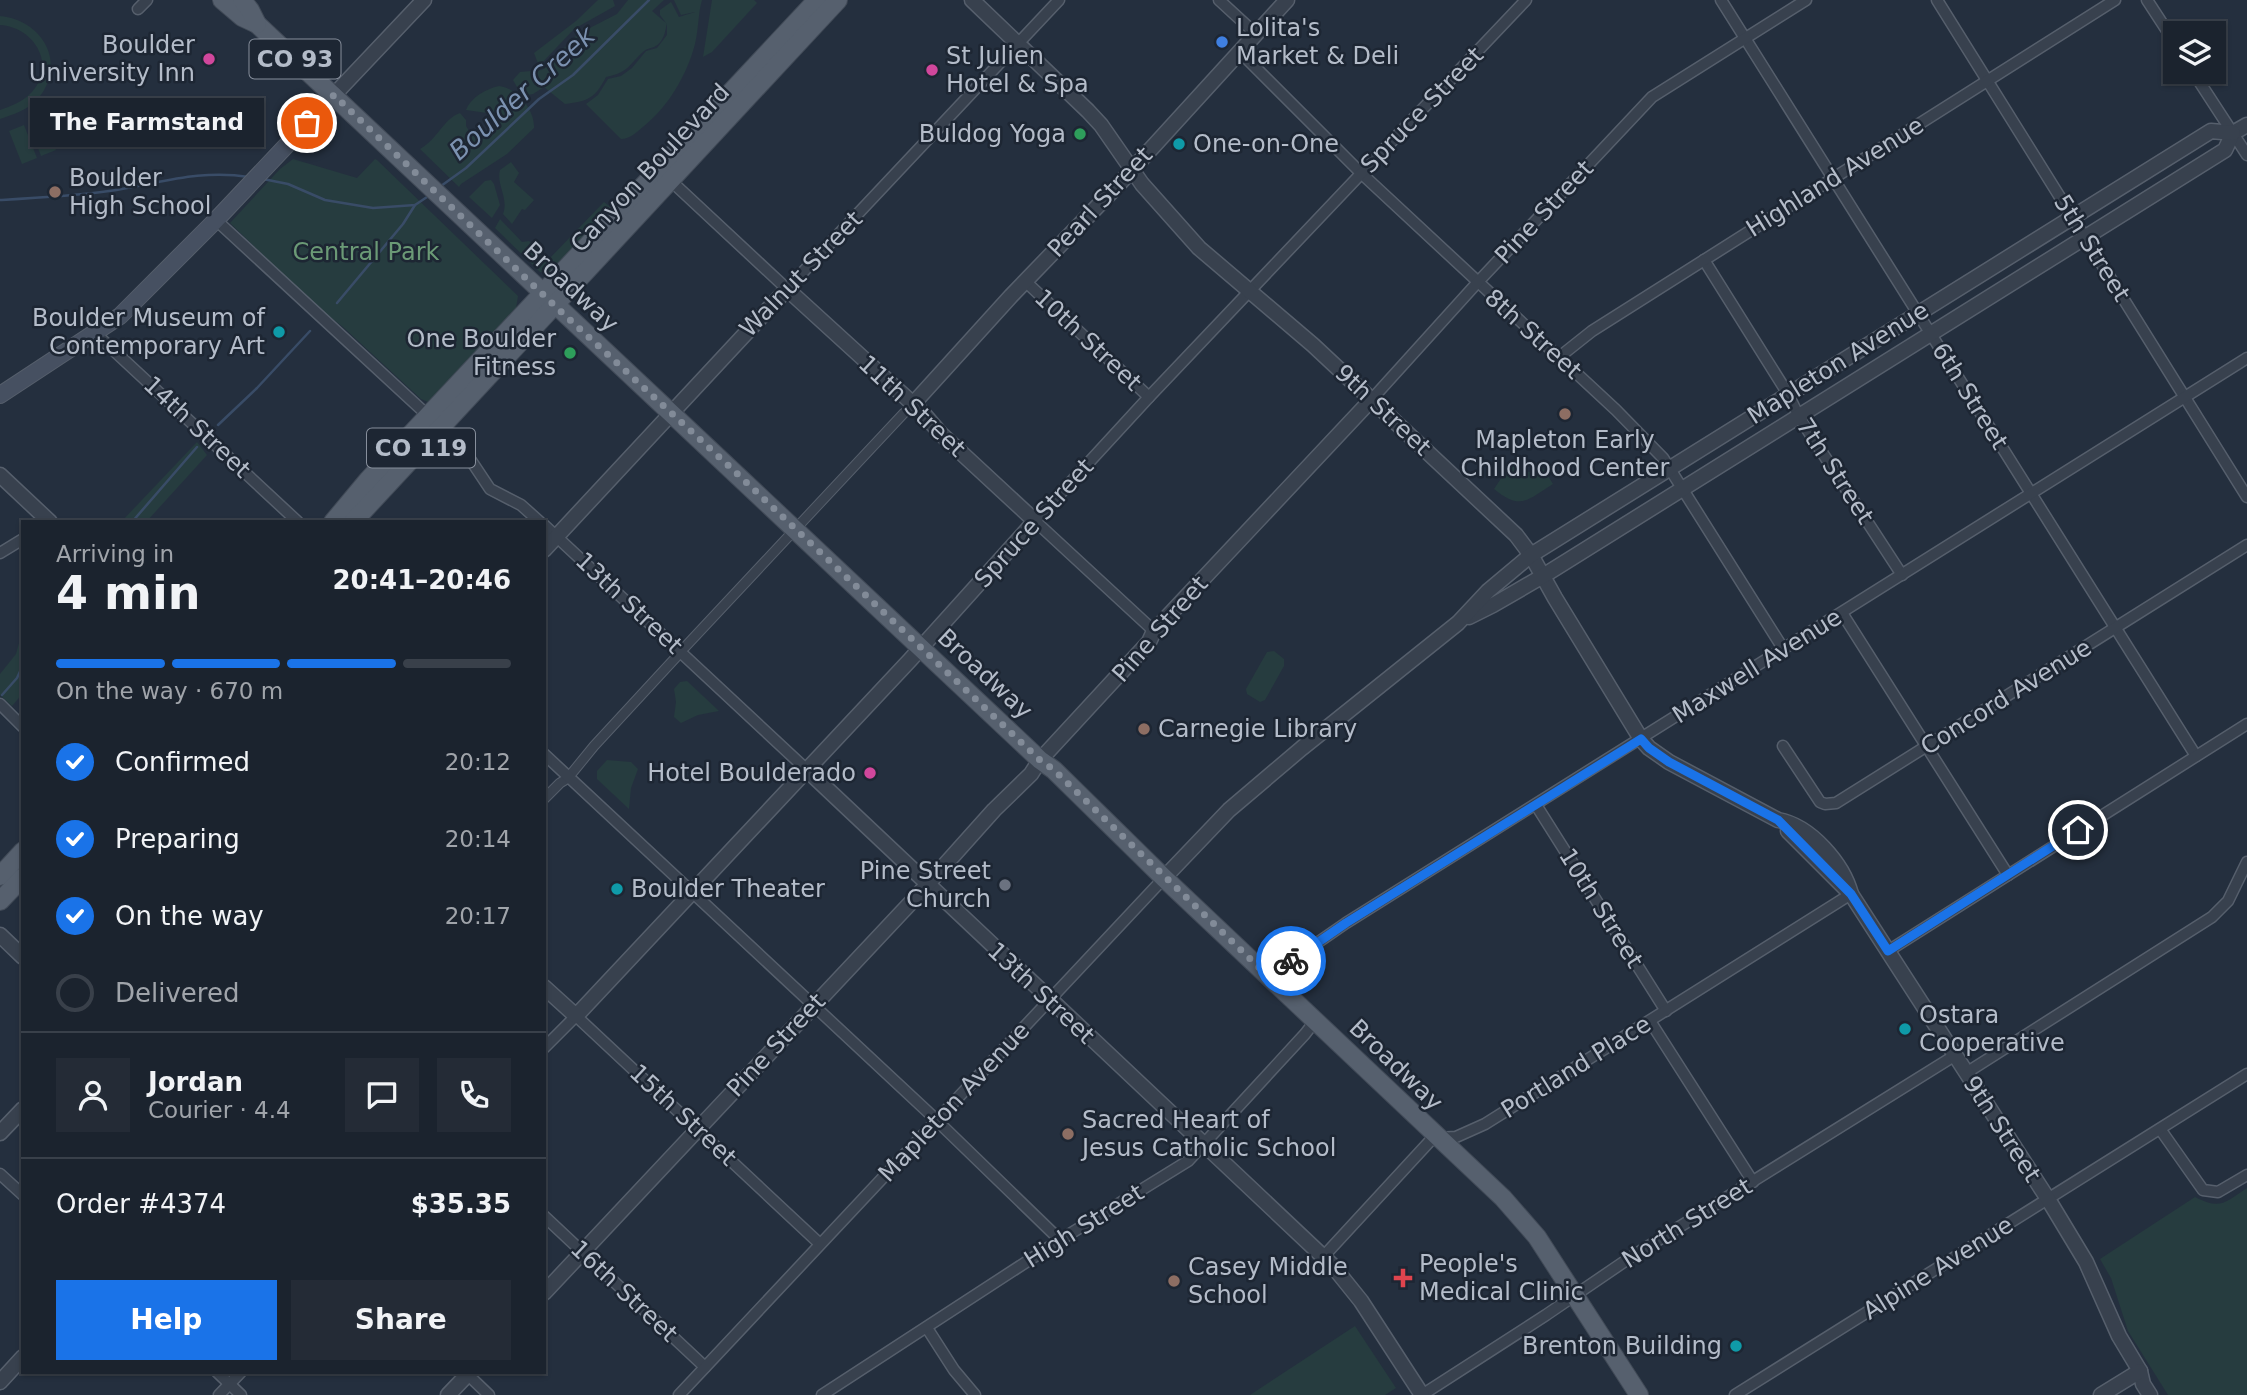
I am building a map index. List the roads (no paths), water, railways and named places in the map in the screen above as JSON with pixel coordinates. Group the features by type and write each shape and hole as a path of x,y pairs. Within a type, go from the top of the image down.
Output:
{"main road":[{"name":"Broadway","path":"222,0 242,17 257,24 334,95 541,293 1040,760 1054,770 1164,878 1477,1173 1537,1237 1639,1395"},
{"name":"Broadway","path":"242,0 257,24"},
{"name":"Canyon Boulevard","path":"355,520 541,293 817,0"},
{"name":"Canyon Boulevard","path":"335,520 368,480 434,422 555,306 838,0"},
{"path":"0,395 96,334 133,304 334,95"},
{"path":"0,876 21,853"},
{"path":"0,901 21,879"}],"street":[{"path":"138,9 147,0"},
{"path":"334,95 424,0"},
{"name":"9th Street","path":"972,0 1101,125 1161,207 1199,248 1371,399 1504,523 1531,555 1641,739 1649,748 1669,762 1778,820 1851,894 2084,1259 2150,1395"},
{"name":"Walnut Street","path":"546,548 1059,0"},
{"path":"1219,0 1256,34"},
{"name":"Pearl Street","path":"908,408 1119,184 1287,0"},
{"name":"Spruce Street","path":"546,1046 692,892 802,766 920,647 1149,397 1526,0"},
{"name":"6th Street","path":"1721,0 2196,756"},
{"name":"Pine Street","path":"546,1291 1031,774 1040,760 1149,642 1154,631 1652,97 1806,0"},
{"name":"5th Street","path":"1937,0 2247,497"},
{"name":"Highland Avenue","path":"1558,358 1592,331 2115,0"},
{"path":"2147,0 2163,25"},
{"name":"8th Street","path":"1240,52 1362,174 1616,410 1663,458 1784,650"},
{"path":"2201,84 2247,155"},
{"name":"Mapleton Avenue","path":"679,1395 1229,810 1458,622 1488,591 1531,555 2211,131 2233,133 2247,125"},
{"name":"Mapleton Avenue","path":"1458,622 1493,606 1543,576 2225,150 2233,133"},
{"name":"11th Street","path":"670,180 804,304 908,408 1154,631"},
{"path":"216,220 468,454 490,489 521,505 538,520"},
{"name":"7th Street","path":"1704,260 1788,394 1799,417 1902,575"},
{"name":"10th Street","path":"1026,282 1149,397"},
{"path":"766,310 781,301 804,304"},
{"name":"14th Street","path":"96,334 296,520"},
{"name":"Maxwell Avenue","path":"1268,976 1346,923 2247,358"},
{"path":"546,797 569,776 908,408"},
{"path":"0,475 48,520"},
{"path":"1004,493 1014,506 1018,520 1011,548"},
{"name":"13th Street","path":"546,527 1323,1257 1361,1301 1422,1395"},
{"path":"0,553 21,540"},
{"name":"Concord Avenue","path":"1783,746 1819,802 1831,805 2247,545"},
{"path":"1842,613 2008,875"},
{"path":"0,704 21,725"},
{"path":"1888,951 2247,724"},
{"path":"546,756 937,1121 1060,1240"},
{"name":"10th Street","path":"1536,805 1666,1011"},
{"path":"1966,1073 2212,918 2228,901 2247,862"},
{"name":"Portland Place","path":"1323,1257 1422,1148 1437,1138 1456,1137 1485,1124 1851,894"},
{"path":"0,935 21,955"},
{"path":"548,990 571,1000 578,1000 605,986"},
{"name":"15th Street","path":"548,990 820,1244"},
{"name":"High Street","path":"822,1395 1060,1240 1188,1161 1315,1021"},
{"path":"1650,1021 1753,1182"},
{"name":"North Street","path":"1422,1395 1631,1257 1954,1056"},
{"name":"Alpine Avenue","path":"1735,1395 2247,1074"},
{"path":"0,1133 21,1111"},
{"path":"2160,1129 2198,1187 2210,1193 2218,1192 2247,1175"},
{"path":"0,1174 21,1193"},
{"name":"16th Street","path":"546,1218 705,1367"},
{"path":"927,1328 954,1370 975,1395"},
{"path":"0,1382 21,1359"},
{"path":"2102,1395 2140,1371"},
{"name":"9th Street","path":"2140,1371 2151,1379 2161,1395"},
{"path":"218,1374 241,1395"},
{"path":"219,1395 239,1374"},
{"path":"448,1395 466,1374"},
{"path":"468,1374 489,1395"}],"waterway":[{"name":"Boulder Creek","path":"441,186 466,168 539,99 573,75 649,0"},
{"name":"Boulder Creek","path":"0,200 95,193 195,176 249,177"},
{"name":"Boulder Creek","path":"263,179 288,184 325,200 373,208 415,205 430,195"},
{"path":"337,303 403,224 415,205"},
{"path":"218,425 310,331"},
{"path":"134,520 197,447"},
{"path":"2,695 21,669"}],"place":[{"name":"Lolita's Market & Deli","path":"1222,42"},
{"name":"Boulder University Inn","path":"209,59"},
{"name":"St Julien Hotel & Spa","path":"932,70"},
{"name":"The Farmstand","path":"307,123"},
{"name":"Buldog Yoga","path":"1080,134"},
{"name":"One-on-One","path":"1179,144"},
{"name":"Boulder High School","path":"55,192"},
{"name":"Boulder Museum of Contemporary Art","path":"279,332"},
{"name":"One Boulder Fitness","path":"570,353"},
{"name":"Mapleton Early Childhood Center","path":"1565,414"},
{"name":"Carnegie Library","path":"1144,729"},
{"name":"Hotel Boulderado","path":"870,773"},
{"name":"Pine Street Church","path":"1005,885"},
{"name":"Boulder Theater","path":"617,889"},
{"name":"Ostara Cooperative","path":"1905,1029"},
{"name":"Sacred Heart of Jesus Catholic School","path":"1068,1134"},
{"name":"People's Medical Clinic","path":"1403,1278"},
{"name":"Casey Middle School","path":"1174,1281"},
{"name":"Brenton Building","path":"1736,1346"}],"park label":[{"name":"Central Park","path":"366,252"}]}
